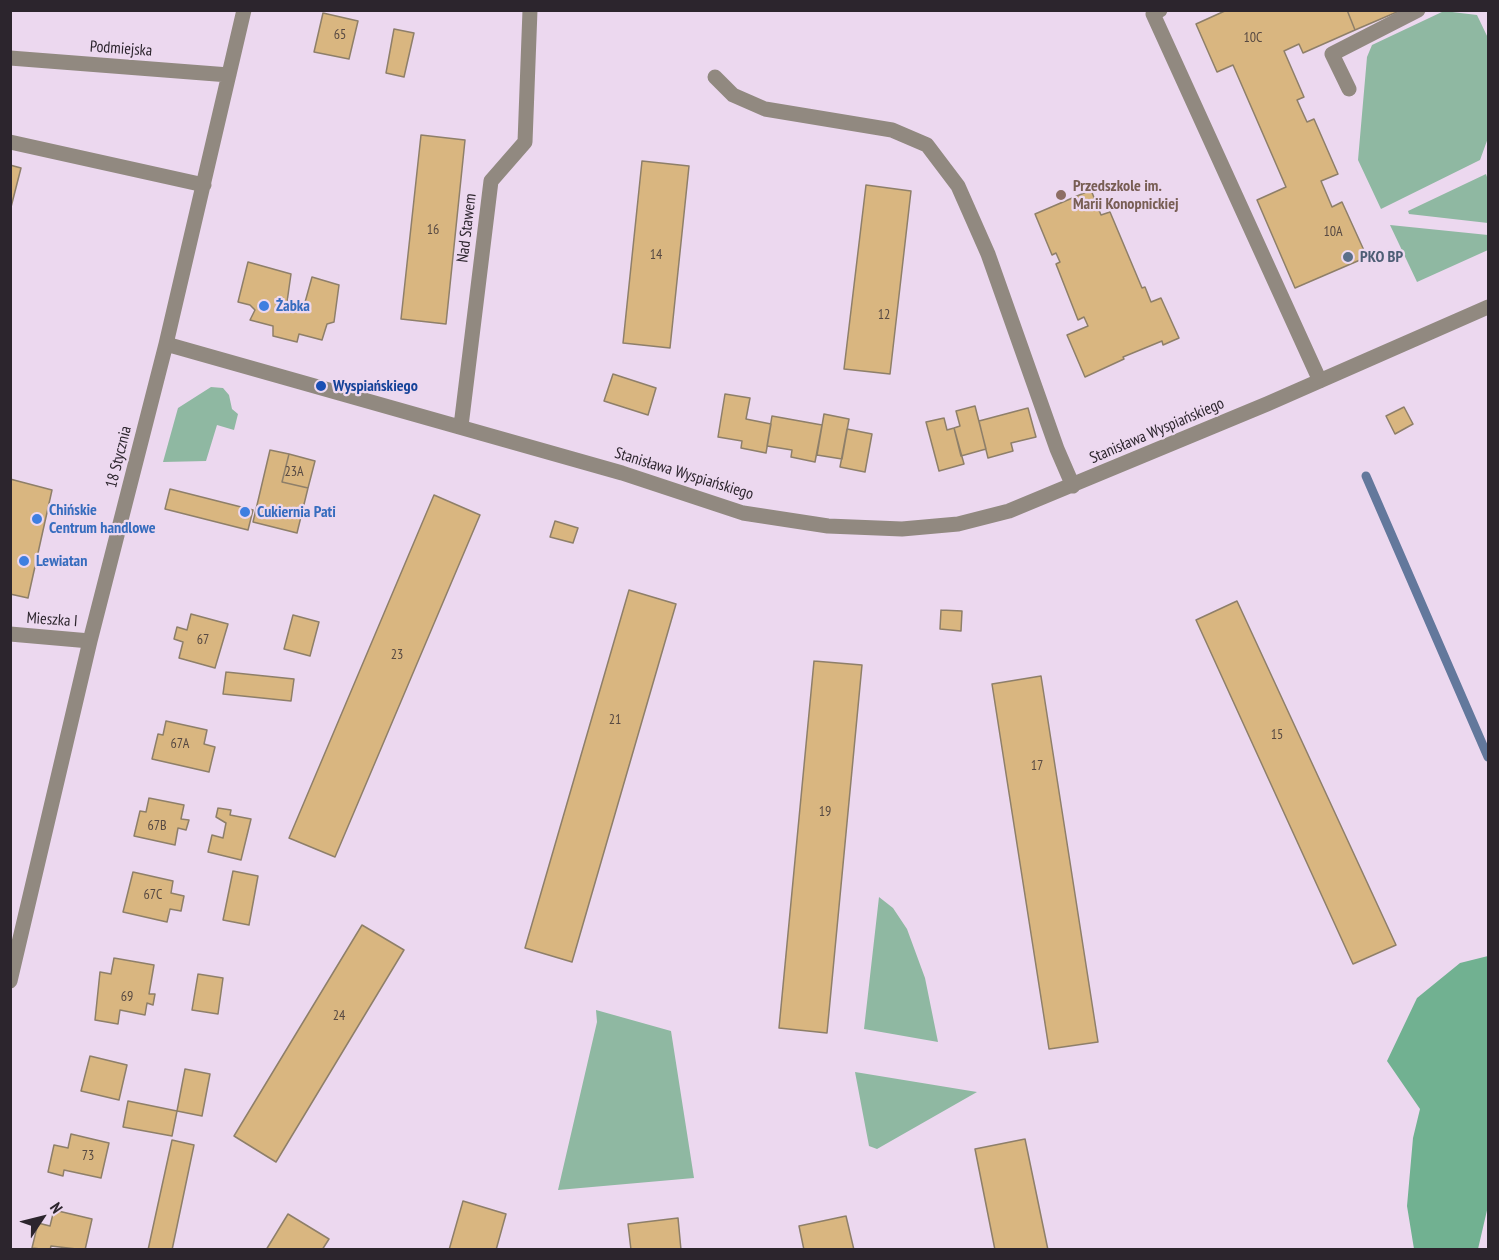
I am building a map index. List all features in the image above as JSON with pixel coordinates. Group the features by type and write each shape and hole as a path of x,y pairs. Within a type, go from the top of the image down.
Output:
{"street":[{"name":"18 Stycznia","path":"10,981 90,640 166,344 244,10"},
{"name":"Nad Stawem","path":"461,426 491,181 525,142 530,10"},
{"path":"1160,10 1153,14 1320,381"},
{"path":"1349,89 1332,54 1418,10"},
{"name":"Podmiejska","path":"10,58 230,75"},
{"path":"715,77 733,95 765,109 892,130 927,145 958,186 988,254 1057,449 1073,486"},
{"path":"10,142 204,185"},
{"name":"Stanisława Wyspiańskiego","path":"166,344 622,473 743,513 828,526 902,529 958,524 1009,511 1320,381 1488,307"},
{"name":"Mieszka I","path":"10,634 90,640"}],"green space":[{"path":"1444,11 1477,15 1488,38 1488,138 1480,160 1381,209 1358,160 1367,57 1372,45"},
{"path":"1486,174 1488,223 1409,214 1408,211"},
{"path":"1390,225 1488,235 1488,250 1417,282"},
{"path":"211,387 223,388 229,395 232,409 238,414 234,430 217,425 206,461 163,462 178,408"},
{"path":"879,897 893,908 907,929 925,978 938,1042 864,1029"},
{"path":"1488,956 1488,1206 1478,1249 1414,1249 1407,1206 1413,1138 1420,1109 1387,1061 1417,998 1460,963"},
{"path":"596,1010 671,1031 694,1178 558,1190 597,1022"},
{"path":"855,1072 977,1092 877,1149 869,1146"}],"building":[{"path":"1227,10 1347,10 1355,30 1303,53 1299,44 1284,51 1304,97 1297,100 1307,122 1314,119 1338,174 1321,181 1332,207 1342,202 1367,257 1295,288 1257,200 1286,187 1233,65 1217,72 1196,24"},
{"path":"1347,10 1396,10 1397,12 1355,30"},
{"path":"323,13 358,21 349,59 314,52"},
{"path":"394,29 414,33 404,77 386,73"},
{"path":"421,135 465,140 446,324 401,319"},
{"path":"642,161 689,166 670,348 623,343"},
{"path":"10,165 21,168 10,211"},
{"path":"866,185 911,191 890,374 844,369"},
{"path":"1091,190 1101,215 1110,212 1142,288 1145,287 1151,302 1161,298 1179,338 1163,345 1162,341 1123,357 1124,359 1085,377 1067,335 1088,326 1084,317 1078,320 1056,264 1060,262 1056,253 1052,255 1035,214"},
{"path":"248,262 291,274 287,302 304,306 312,277 339,285 334,322 327,324 322,340 299,334 297,342 273,336 273,326 250,320 255,310 250,305 238,302"},
{"path":"613,374 656,388 648,415 604,401"},
{"path":"725,394 750,398 746,419 771,424 766,453 741,448 742,441 718,437"},
{"path":"975,406 986,449 961,456 954,428 960,426 956,411"},
{"path":"1404,407 1413,424 1395,434 1386,416"},
{"path":"1028,408 1036,437 1011,443 1013,451 988,458 979,421"},
{"path":"824,414 849,419 842,459 817,455"},
{"path":"772,416 822,425 815,462 791,457 792,450 767,446"},
{"path":"944,418 947,430 954,428 964,464 939,471 926,422"},
{"path":"847,429 872,434 865,472 840,467"},
{"path":"270,450 289,454 282,482 308,488 297,533 253,522"},
{"path":"289,454 315,461 308,488 282,482"},
{"name":"Lewiatan","path":"10,479 52,490 28,598 10,594"},
{"path":"170,489 253,510 248,530 165,509"},
{"path":"434,495 480,515 335,857 289,838"},
{"path":"555,521 578,528 573,543 550,537"},
{"path":"629,590 676,604 572,962 525,948"},
{"path":"1237,601 1396,945 1353,964 1196,620"},
{"path":"941,610 962,611 961,631 940,629"},
{"path":"191,614 228,624 215,668 179,658 183,642 174,639 177,627 187,630"},
{"path":"293,615 319,622 310,656 284,649"},
{"path":"814,661 862,665 827,1033 779,1028"},
{"path":"226,672 294,679 291,701 223,694"},
{"path":"1041,676 1098,1042 1049,1049 992,684"},
{"path":"166,721 207,730 204,744 215,747 209,772 152,759 158,734 163,735"},
{"path":"149,798 184,805 181,819 189,820 186,830 178,828 175,845 134,836 140,811 146,812"},
{"path":"218,808 231,810 230,815 251,819 241,860 208,852 212,835 223,838 226,823 216,817"},
{"path":"233,871 258,876 249,925 223,920"},
{"path":"133,872 173,881 171,893 184,896 181,911 170,909 167,922 123,912"},
{"path":"362,925 404,950 276,1162 234,1136"},
{"path":"114,958 154,965 149,994 155,994 153,1005 147,1003 145,1015 120,1010 118,1024 95,1020 100,972 111,974"},
{"path":"198,974 223,978 218,1014 192,1010"},
{"path":"90,1056 127,1065 119,1100 81,1091"},
{"path":"185,1069 210,1074 202,1116 177,1111"},
{"path":"128,1101 177,1111 172,1136 123,1127"},
{"path":"71,1134 109,1143 101,1178 64,1170 63,1176 48,1172 54,1145 68,1148"},
{"path":"1025,1139 1048,1250 995,1250 975,1149"},
{"path":"172,1140 194,1145 172,1250 148,1250"},
{"path":"463,1201 506,1214 496,1250 449,1250"},
{"path":"54,1210 92,1219 85,1250 51,1246 50,1250 32,1248 38,1223 50,1226"},
{"path":"288,1214 329,1239 322,1250 266,1250"},
{"path":"846,1216 854,1250 804,1250 799,1226"},
{"path":"678,1218 681,1250 631,1250 628,1224"}],"waterway":[{"path":"1366,476 1488,757"}],"place":[{"name":"Przedszkole im. Marii Konopnickiej","path":"1061,195"},
{"name":"PKO BP","path":"1348,257"},
{"name":"Żabka","path":"264,306"},
{"name":"Wyspiańskiego","path":"321,386"},
{"name":"Cukiernia Pati","path":"245,512"},
{"name":"Chińskie Centrum handlowe","path":"37,519"},
{"name":"Lewiatan","path":"24,561"}]}
